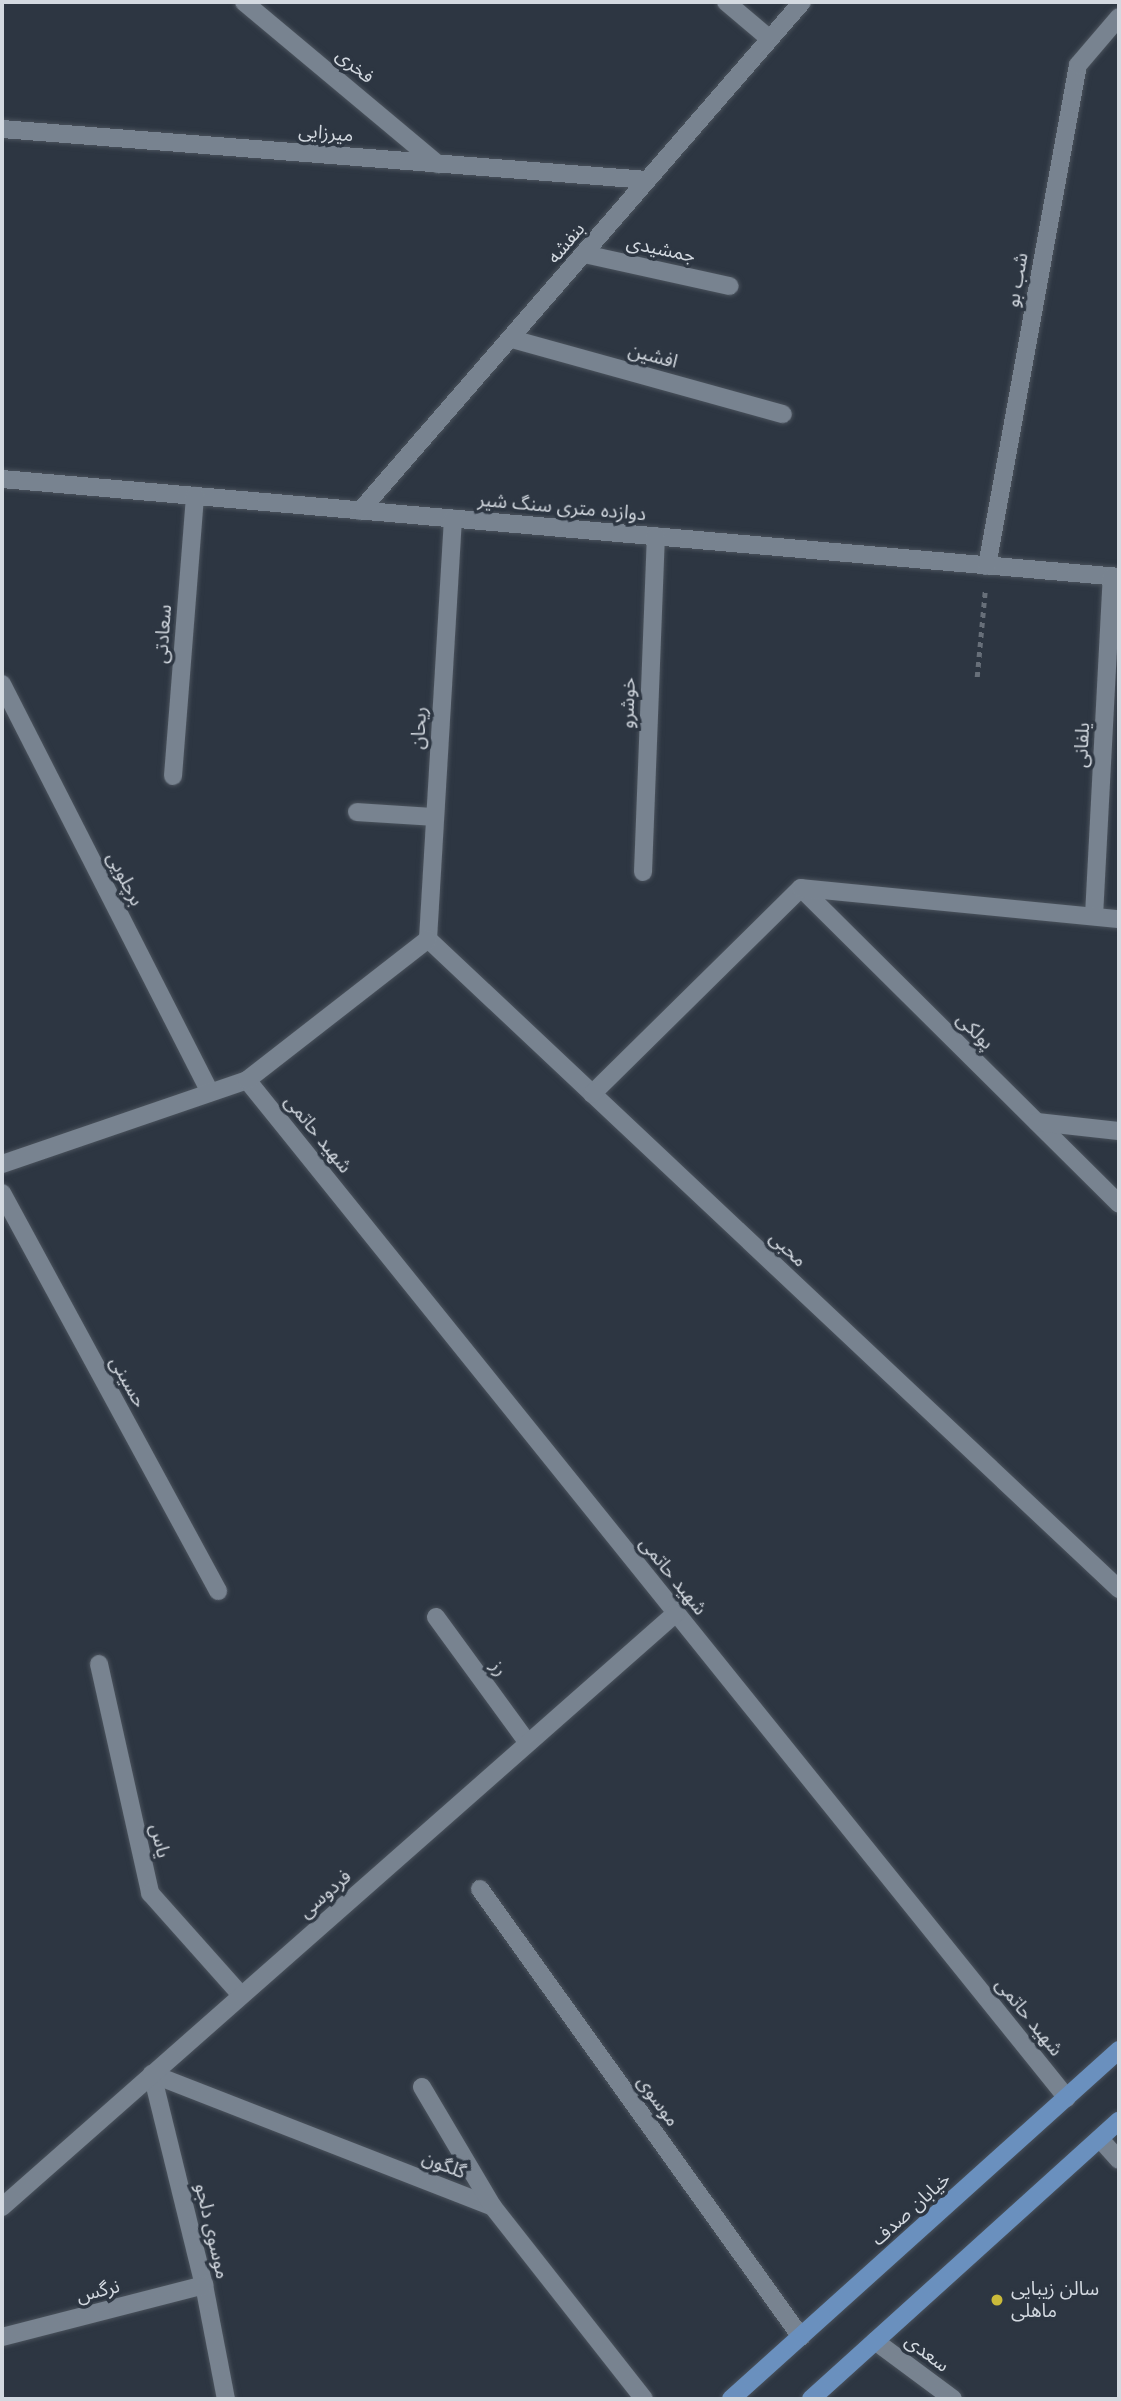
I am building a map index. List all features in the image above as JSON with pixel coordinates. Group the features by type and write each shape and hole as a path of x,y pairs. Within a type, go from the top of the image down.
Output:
{"main road":[{"name":"خیابان صدف","path":"731,2399 1119,2050"},
{"path":"811,2399 1119,2121"}],"street":[{"name":"فخری","path":"244,2 438,163"},
{"path":"726,2 770,39"},
{"name":"بنفشه","path":"360,511 802,2"},
{"name":"شب بو","path":"987,566 1078,65 1119,17"},
{"name":"میرزایی","path":"2,129 647,180"},
{"name":"جمشیدی","path":"584,254 730,286"},
{"name":"افشین","path":"512,339 783,414"},
{"name":"دوازده متری سنگ شیر","path":"2,479 1116,577"},
{"name":"سعادتی","path":"173,776 195,496"},
{"name":"ریحان","path":"428,939 453,519"},
{"name":"خوشرو","path":"643,872 656,536"},
{"name":"یلفانی","path":"1094,916 1116,577"},
{"name":"برچلویی","path":"2,684 210,1092"},
{"path":"357,812 435,817"},
{"path":"592,1094 801,888 1119,919"},
{"name":"پولکی","path":"801,888 1119,1204"},
{"path":"2,1164 247,1080 428,939"},
{"name":"محبی","path":"428,939 1119,1590"},
{"name":"شهید حاتمی","path":"247,1080 1067,2098"},
{"path":"1037,1122 1119,1131"},
{"name":"حسینی","path":"2,1193 218,1591"},
{"name":"فردوسی","path":"2,2207 676,1613"},
{"name":"رز","path":"436,1617 528,1743"},
{"name":"یاس","path":"99,1664 150,1894 241,1995"},
{"name":"موسوی","path":"480,1889 801,2337"},
{"name":"گلگون","path":"152,2074 493,2207"},
{"name":"موسوی دلجو","path":"152,2074 204,2285 226,2399"},
{"path":"422,2087 493,2207 644,2399"},
{"path":"1100,2139 1119,2160"},
{"name":"نرگس","path":"2,2337 204,2285"},
{"name":"سعدی","path":"875,2341 953,2399"}],"path":[{"path":"977,677 987,566"}],"place":[{"name":"سالن زیبایی ماهلی","path":"997,2300"}]}
